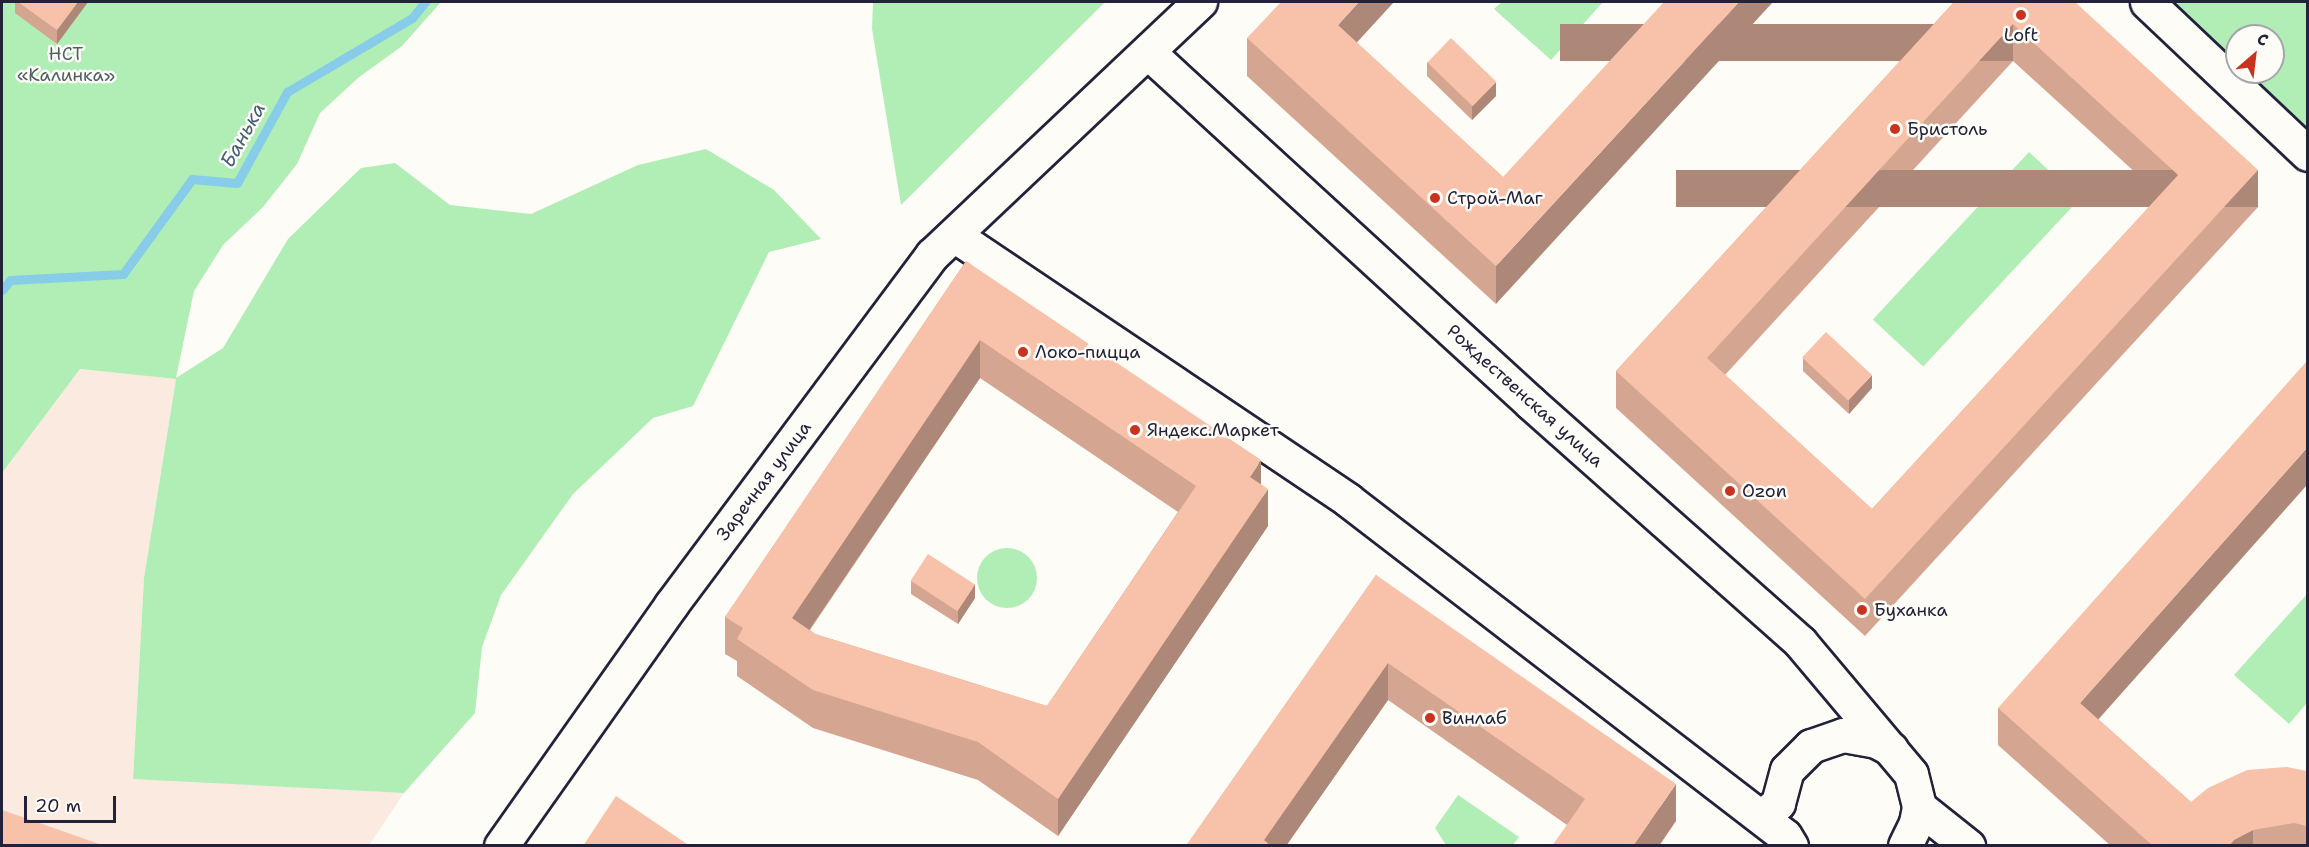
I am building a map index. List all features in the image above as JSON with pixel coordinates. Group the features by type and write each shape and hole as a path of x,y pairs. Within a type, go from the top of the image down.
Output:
{"street":[{"name":"Заречная улица","path":"501,846 670,605 932,255 1200,2"},
{"path":"2147,2 2307,154"},
{"name":"Рождественская улица","path":"1149,52 1531,403 1800,642 1911,774 1919,807"},
{"path":"954,234 1348,500 1761,817 1791,846"},
{"path":"1761,817 1778,803 1787,770 1811,746 1843,735 1876,741 1891,749"},
{"path":"1905,846 1916,824 1919,807 1968,846"}],"shaded area":[{"path":"80,369 176,379 144,578 133,778 404,793 369,845 2,845 2,473"}],"green space":[{"name":"НСТ «Калинка»","path":"2,2 441,2 402,46 358,78 320,113 297,164 263,207 223,245 194,291 176,378 223,348 288,239 361,168 395,163 450,205 531,214 638,165 706,149 774,190 821,239 769,252 693,406 653,418 573,494 501,595 482,647 475,713 404,793 133,779 144,578 176,379 80,369 2,473"},
{"path":"873,2 1105,2 901,205 872,29"},
{"path":"1502,2 1603,2 1551,60 1494,9"},
{"path":"2173,2 2307,2 2307,131 2258,84 2285,84 2285,24 2225,24 2225,52"},
{"path":"2029,152 2079,199 1923,367 1873,319"},
{"path":"1001,548 1013,548 1029,556 1035,566 1037,578 1035,590 1029,600 1013,608 1001,608 985,600 977,584 977,572 985,556"},
{"path":"2307,594 2307,703 2289,724 2234,675"},
{"path":"1458,795 1519,837 1513,845 1446,845 1435,828"}],"building":[{"path":"18,2 78,2 57,30"},
{"path":"1281,2 1359,2 1338,25 1503,177 1664,2 1739,2 1496,266 1247,38"},
{"path":"1954,2 2075,2 2258,170 1865,599 1616,371","holes":["2013,24 2178,175 1872,509 1707,358"]},
{"path":"1451,38 1496,82 1473,106 1427,62"},
{"path":"966,261 1261,460 1250,477 1268,489 1058,799 978,742 813,690 737,639 743,628 725,617","holes":["980,340 1196,486 1047,706 815,634 792,618"]},
{"path":"1826,332 1872,375 1848,401 1802,358"},
{"path":"2307,361 2307,448 2080,703 2191,802 2208,788 2247,770 2287,767 2306,771 2307,769 2307,826 2294,823 2253,830 2234,840 2229,846 2153,846 1998,708"},
{"path":"928,554 975,584 958,611 911,581"},
{"path":"1376,575 1676,784 1633,846 1552,846 1585,799 1388,663 1264,840 1271,846 1186,846"},
{"path":"616,796 690,846 583,846"},
{"path":"2,810 105,846 2,846"}],"waterway":[{"name":"Банька","path":"2,290 10,280 123,274 192,179 237,183 287,92 412,18 425,2"}],"place":[{"name":"Loft","path":"2021,15"},
{"name":"Бристоль","path":"1895,129"},
{"name":"Строй-Маг","path":"1435,198"},
{"name":"Локо-пицца","path":"1023,352"},
{"name":"Яндекс.Маркет","path":"1135,430"},
{"name":"Ozon","path":"1730,491"},
{"name":"Буханка","path":"1862,610"},
{"name":"Винлаб","path":"1430,718"}]}
